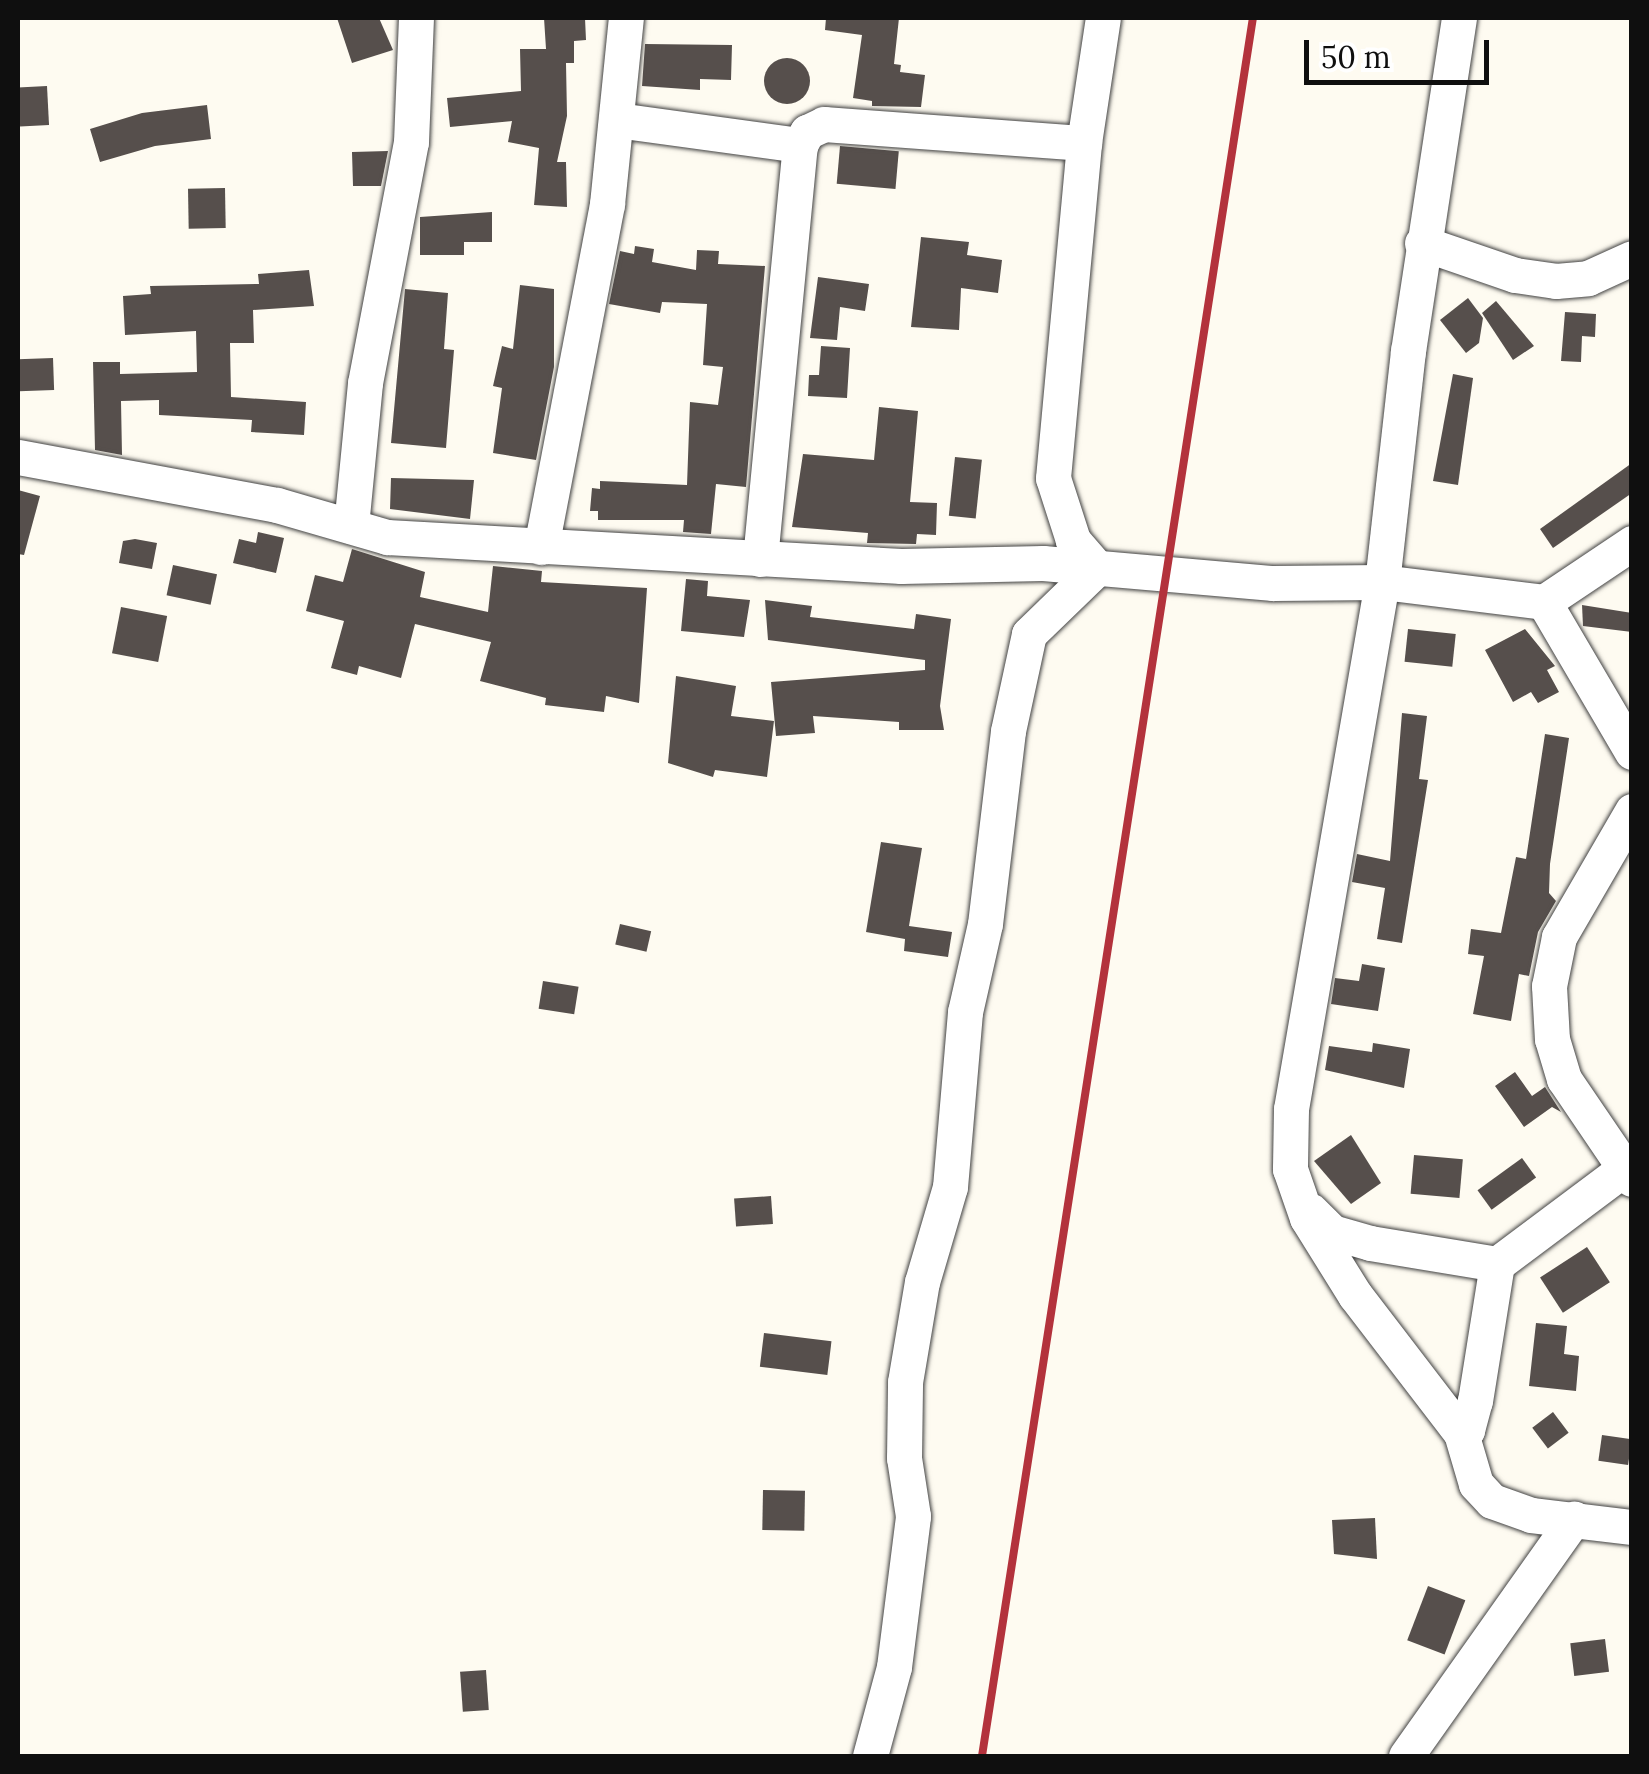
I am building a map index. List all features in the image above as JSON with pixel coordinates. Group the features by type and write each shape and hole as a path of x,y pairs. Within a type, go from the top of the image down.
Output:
{"street":[{"path":"351,526 365,383 411,142 416,18"},
{"path":"541,547 578,375 617,120 626,18"},
{"path":"1097,568 1072,540 1053,478 1084,144 1103,18"},
{"path":"1458,18 1422,244 1382,582 1291,1109 1290,1169 1299,1195 1355,1295 1460,1433 1476,1484 1492,1500 1574,1520 1632,1526"},
{"path":"617,120 800,144"},
{"path":"760,559 800,144 807,132 824,124 1084,144"},
{"path":"1422,244 1515,276 1556,281 1588,278 1632,258"},
{"path":"18,457 278,506 387,536 760,559 1097,568 1274,582 1382,582 1544,602 1632,543"},
{"path":"870,1756 894,1668 913,1516 904,1458 905,1382 922,1282 950,1186 965,1012 985,924 1008,731 1029,634 1097,568"},
{"path":"1544,602 1632,752"},
{"path":"1460,1433 1468,1430 1475,1401 1497,1264 1629,1170 1564,1078 1552,1039 1549,986 1559,937 1632,811"},
{"path":"1299,1195 1332,1232 1497,1264"},
{"path":"1406,1756 1574,1520"}],"building":[{"path":"337,18 379,18 393,50 352,63"},
{"path":"544,18 585,18 586,40 574,41 574,63 566,63 567,116 557,162 566,162 567,207 534,205 539,148 508,142 512,121 450,127 447,98 521,91 520,49 546,49"},
{"path":"826,18 899,18 894,64 901,65 900,72 925,75 921,107 872,106 872,101 853,98 862,35 825,30"},
{"path":"645,44 732,45 731,80 700,79 700,90 642,86"},
{"path":"787,58 803,65 810,81 803,97 787,104 771,97 764,81 771,65"},
{"path":"47,86 49,125 20,126 18,88"},
{"path":"207,105 211,139 155,146 100,162 90,129 142,113"},
{"path":"840,146 899,151 895,189 837,184"},
{"path":"388,151 381,186 353,186 352,152"},
{"path":"225,188 226,228 189,229 188,189"},
{"path":"492,212 492,242 464,242 464,255 420,255 420,217"},
{"path":"921,237 969,242 967,255 1002,260 998,293 961,288 959,330 911,327"},
{"path":"635,246 654,249 652,262 696,270 697,250 719,251 718,264 765,266 746,487 716,484 711,534 683,532 684,520 598,520 598,511 590,511 592,488 600,489 600,481 687,485 690,402 718,405 723,367 703,365 707,304 662,302 660,313 609,304 620,251 634,254"},
{"path":"309,270 314,306 253,310 254,343 230,343 231,397 306,402 304,435 251,432 252,420 159,415 159,400 121,401 122,455 95,450 93,362 120,362 120,374 197,372 196,331 125,335 123,296 151,294 150,286 259,284 258,274"},
{"path":"818,277 869,284 865,311 840,307 837,340 810,338"},
{"path":"520,285 554,289 554,367 536,460 493,453 502,388 493,386 502,346 513,349"},
{"path":"405,289 448,293 444,349 454,350 446,448 391,443"},
{"path":"1468,298 1483,318 1479,343 1466,353 1440,320"},
{"path":"1496,301 1534,346 1513,360 1482,313"},
{"path":"1565,312 1596,314 1595,337 1582,336 1581,362 1561,361"},
{"path":"821,346 850,348 847,398 808,396 809,375 819,375"},
{"path":"53,358 54,390 19,391 18,359"},
{"path":"1453,374 1473,378 1458,485 1433,481"},
{"path":"879,407 918,411 910,502 937,503 936,535 917,534 916,544 867,543 868,533 792,527 803,454 874,460"},
{"path":"955,457 982,460 976,518 949,516"},
{"path":"1632,463 1632,493 1553,548 1540,529"},
{"path":"391,478 474,480 470,519 390,509"},
{"path":"18,490 40,496 24,555 18,554"},
{"path":"258,532 284,538 276,573 233,563 239,539 256,543"},
{"path":"123,541 157,543 152,569 119,563"},
{"path":"352,549 425,572 420,597 488,612 493,566 542,571 541,582 647,588 639,703 606,696 604,712 545,705 546,698 480,681 491,642 415,624 401,678 359,666 357,675 331,668 344,621 306,611 315,575 343,582"},
{"path":"173,565 217,574 211,605 167,595"},
{"path":"686,579 708,581 707,596 750,600 744,637 681,631"},
{"path":"765,600 812,606 810,617 914,629 916,614 951,619 940,706 944,730 899,730 899,722 813,716 815,733 776,736 771,682 925,670 925,660 768,640"},
{"path":"1582,605 1632,613 1632,632 1583,626"},
{"path":"121,607 167,616 158,662 112,653"},
{"path":"1408,629 1456,634 1452,667 1405,662"},
{"path":"1525,629 1555,666 1547,670 1559,692 1538,703 1531,692 1513,702 1485,650"},
{"path":"676,676 736,686 731,716 774,721 767,777 715,770 713,777 668,763"},
{"path":"1402,713 1427,716 1419,779 1428,780 1402,943 1377,939 1385,888 1352,882 1357,854 1390,861"},
{"path":"1545,734 1569,738 1550,864 1549,893 1556,901 1538,932 1529,976 1519,974 1511,1021 1473,1014 1484,956 1468,954 1471,929 1501,933 1516,857 1526,859"},
{"path":"881,842 922,848 909,926 952,932 948,957 904,951 905,939 866,932"},
{"path":"620,924 651,931 646,952 615,944"},
{"path":"1362,964 1385,968 1378,1011 1331,1004 1335,978 1359,981"},
{"path":"543,981 579,987 574,1014 539,1009"},
{"path":"1373,1043 1410,1049 1404,1088 1325,1070 1329,1046 1372,1052"},
{"path":"1515,1072 1532,1096 1545,1087 1561,1112 1552,1107 1524,1127 1495,1086"},
{"path":"1351,1135 1381,1183 1351,1204 1314,1161"},
{"path":"1414,1155 1463,1159 1459,1198 1411,1194"},
{"path":"1522,1158 1536,1177 1492,1210 1478,1190"},
{"path":"771,1196 773,1224 736,1227 734,1199"},
{"path":"1587,1247 1610,1282 1563,1313 1540,1277"},
{"path":"1536,1323 1567,1326 1564,1354 1579,1356 1576,1391 1529,1386"},
{"path":"764,1333 831,1341 827,1375 760,1367"},
{"path":"1553,1412 1569,1433 1548,1448 1532,1428"},
{"path":"1602,1435 1632,1439 1628,1465 1598,1461"},
{"path":"763,1490 805,1491 804,1531 762,1530"},
{"path":"1375,1518 1377,1559 1334,1554 1332,1520"},
{"path":"1428,1586 1465,1600 1445,1654 1407,1640"},
{"path":"1605,1639 1609,1672 1574,1676 1570,1643"},
{"path":"486,1670 489,1710 463,1712 460,1672"}],"railway":[{"path":"982,1756 1253,18"}]}
